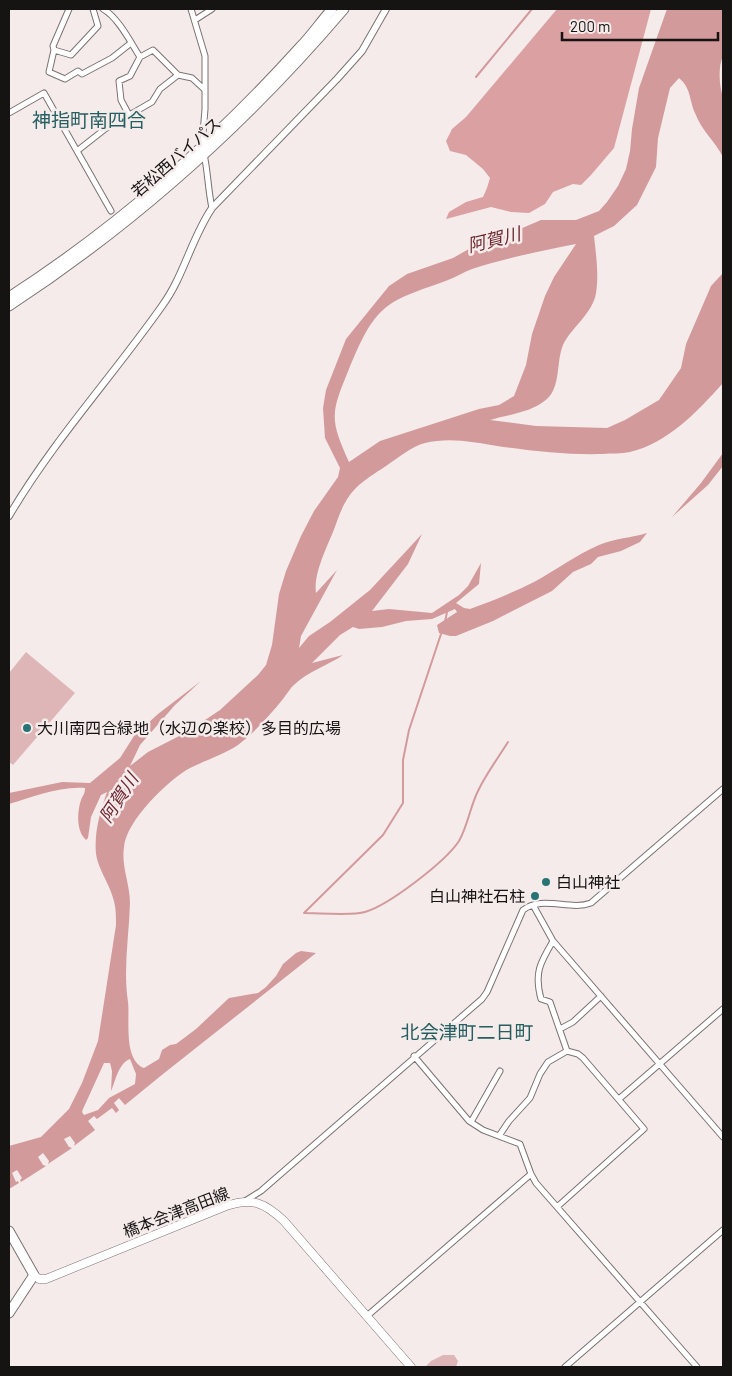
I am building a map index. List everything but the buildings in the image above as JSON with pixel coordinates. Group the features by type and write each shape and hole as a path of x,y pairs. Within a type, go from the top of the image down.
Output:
{"main road":[{"name":"若松西バイパス","path":"9,306 99,242 166,187 288,60 332,9"},
{"name":"若松西バイパス","path":"9,297 110,224 203,150 264,96 344,9"},
{"name":"橋本会津高田線","path":"34,1276 39,1279 46,1279 217,1209 235,1203 251,1201 268,1206 284,1221 411,1367"},
{"path":"9,1231 34,1276 9,1313"}],"street":[{"path":"69,9 53,46 54,50 49,72 65,79 78,71 82,74 101,64 131,43"},
{"path":"54,50 71,55 98,26 93,9"},
{"path":"104,9 108,11 123,30 140,57"},
{"path":"191,9 205,56 203,150 208,172 208,190 212,208"},
{"path":"194,20 212,9"},
{"path":"9,516 35,474 162,306 182,273 202,223 212,208 362,51 386,9"},
{"path":"129,115 121,100 119,81 130,76 140,57 153,50 178,75 192,78 205,90"},
{"path":"78,151 105,129 152,102 160,89 178,75"},
{"path":"9,113 44,93 111,211"},
{"path":"245,1201 261,1191 414,1056 482,999 487,992 521,914 526,908 534,905 587,905 591,903 723,790"},
{"path":"534,905 553,941 723,1137"},
{"path":"553,941 541,964 537,979 541,999 550,1002 566,1051"},
{"path":"560,1029 573,1022 601,996"},
{"path":"619,1099 723,1009"},
{"path":"499,1136 509,1121 530,1098 540,1074 548,1062 566,1051 578,1054 583,1058 644,1129 557,1206"},
{"path":"414,1056 471,1122 476,1126 520,1144 536,1183 697,1367"},
{"path":"471,1122 500,1071"},
{"path":"367,1316 531,1174"},
{"path":"564,1367 723,1230"}],"shaded area":[{"path":"557,9 651,9 614,148 581,185 573,184 553,192 545,204 529,213 511,212 491,207 446,219 449,212 466,202 483,197 490,178 483,169 466,155 450,151 446,141 452,129 466,117"},
{"name":"大川南四合緑地（水辺の楽校）多目的広場","path":"26,652 75,693 13,765 9,762 9,673"},
{"path":"443,1355 454,1355 458,1361 456,1367 425,1367 431,1361"}],"water":[{"name":"阿賀川","path":"667,9 723,9 723,56 720,65 720,76 723,97 723,157 704,130 693,108 688,90 679,78 670,88 658,138 656,167 637,205 614,226 594,236 597,264 596,293 591,307 563,345 556,381 551,394 541,404 534,407 490,420 536,426 607,428 659,400 681,368 686,344 711,286 722,274 723,266 723,383 703,405 669,434 644,448 630,452 603,454 563,453 524,450 452,440 434,441 410,449 368,478 355,489 345,503 319,567 316,593 337,570 301,636 299,648 309,636 370,590 422,534 408,564 372,611 389,609 432,613 459,595 468,586 481,563 479,584 456,603 470,609 534,582 599,545 647,533 640,542 621,551 598,557 591,564 573,572 552,591 493,621 456,636 439,633 437,625 457,612 455,609 432,619 406,621 382,627 359,629 353,627 340,635 312,663 343,655 300,680 268,717 244,740 226,752 190,768 160,791 132,825 123,854 130,903 126,977 129,1038 130,1048 137,1064 144,1068 159,1059 162,1050 176,1044 196,1029 229,998 258,993 276,976 283,964 296,953 301,951 316,953 125,1105 119,1098 114,1103 119,1110 116,1113 112,1108 97,1119 94,1116 88,1121 95,1130 74,1146 75,1143 70,1136 64,1139 69,1147 72,1148 48,1164 49,1161 43,1153 38,1157 43,1165 46,1166 21,1182 22,1178 17,1170 12,1173 16,1182 18,1181 19,1183 9,1189 9,1146 41,1137 69,1109 82,1083 98,1041 116,925 116,911 96,854 98,822 107,792 101,795 91,817 88,838 86,840 80,832 78,821 85,788 56,790 9,804 9,793 62,782 90,783 120,758 134,736 158,714 201,681 175,705 140,745 130,766 148,752 187,732 220,710 258,675 266,665 272,645 279,594 286,571 314,511 338,477 340,468 325,438 323,408 326,390 346,339 389,286 407,274 453,258 483,241 541,220 576,220 599,211 618,186 626,169 639,88","holes":["576,244 554,277 545,296 532,334 526,365 514,396 499,405 479,409 380,441 349,462 335,425 336,406 355,354 372,322 383,310 405,296 472,269 511,258","130,1059 136,1074 135,1084 109,1098 98,1110 84,1115 83,1109 104,1063 110,1063 112,1071 111,1091 120,1068"]},
{"path":"723,453 723,466 708,485 672,517 701,483"}],"waterway":[{"path":"476,77 532,9"},
{"path":"445,622 447,612"},
{"path":"304,913 383,835 403,803 403,760 409,730 441,634"},
{"path":"304,913 344,914 365,912 388,901 416,882 442,860 459,841 478,791 508,742"}],"place":[{"name":"大川南四合緑地（水辺の楽校）多目的広場","path":"27,728"},
{"name":"白山神社","path":"546,882"},
{"name":"白山神社石柱","path":"535,896"}],"district":[{"name":"神指町南四合","path":"89,120"},
{"name":"北会津町二日町","path":"467,1032"}]}
